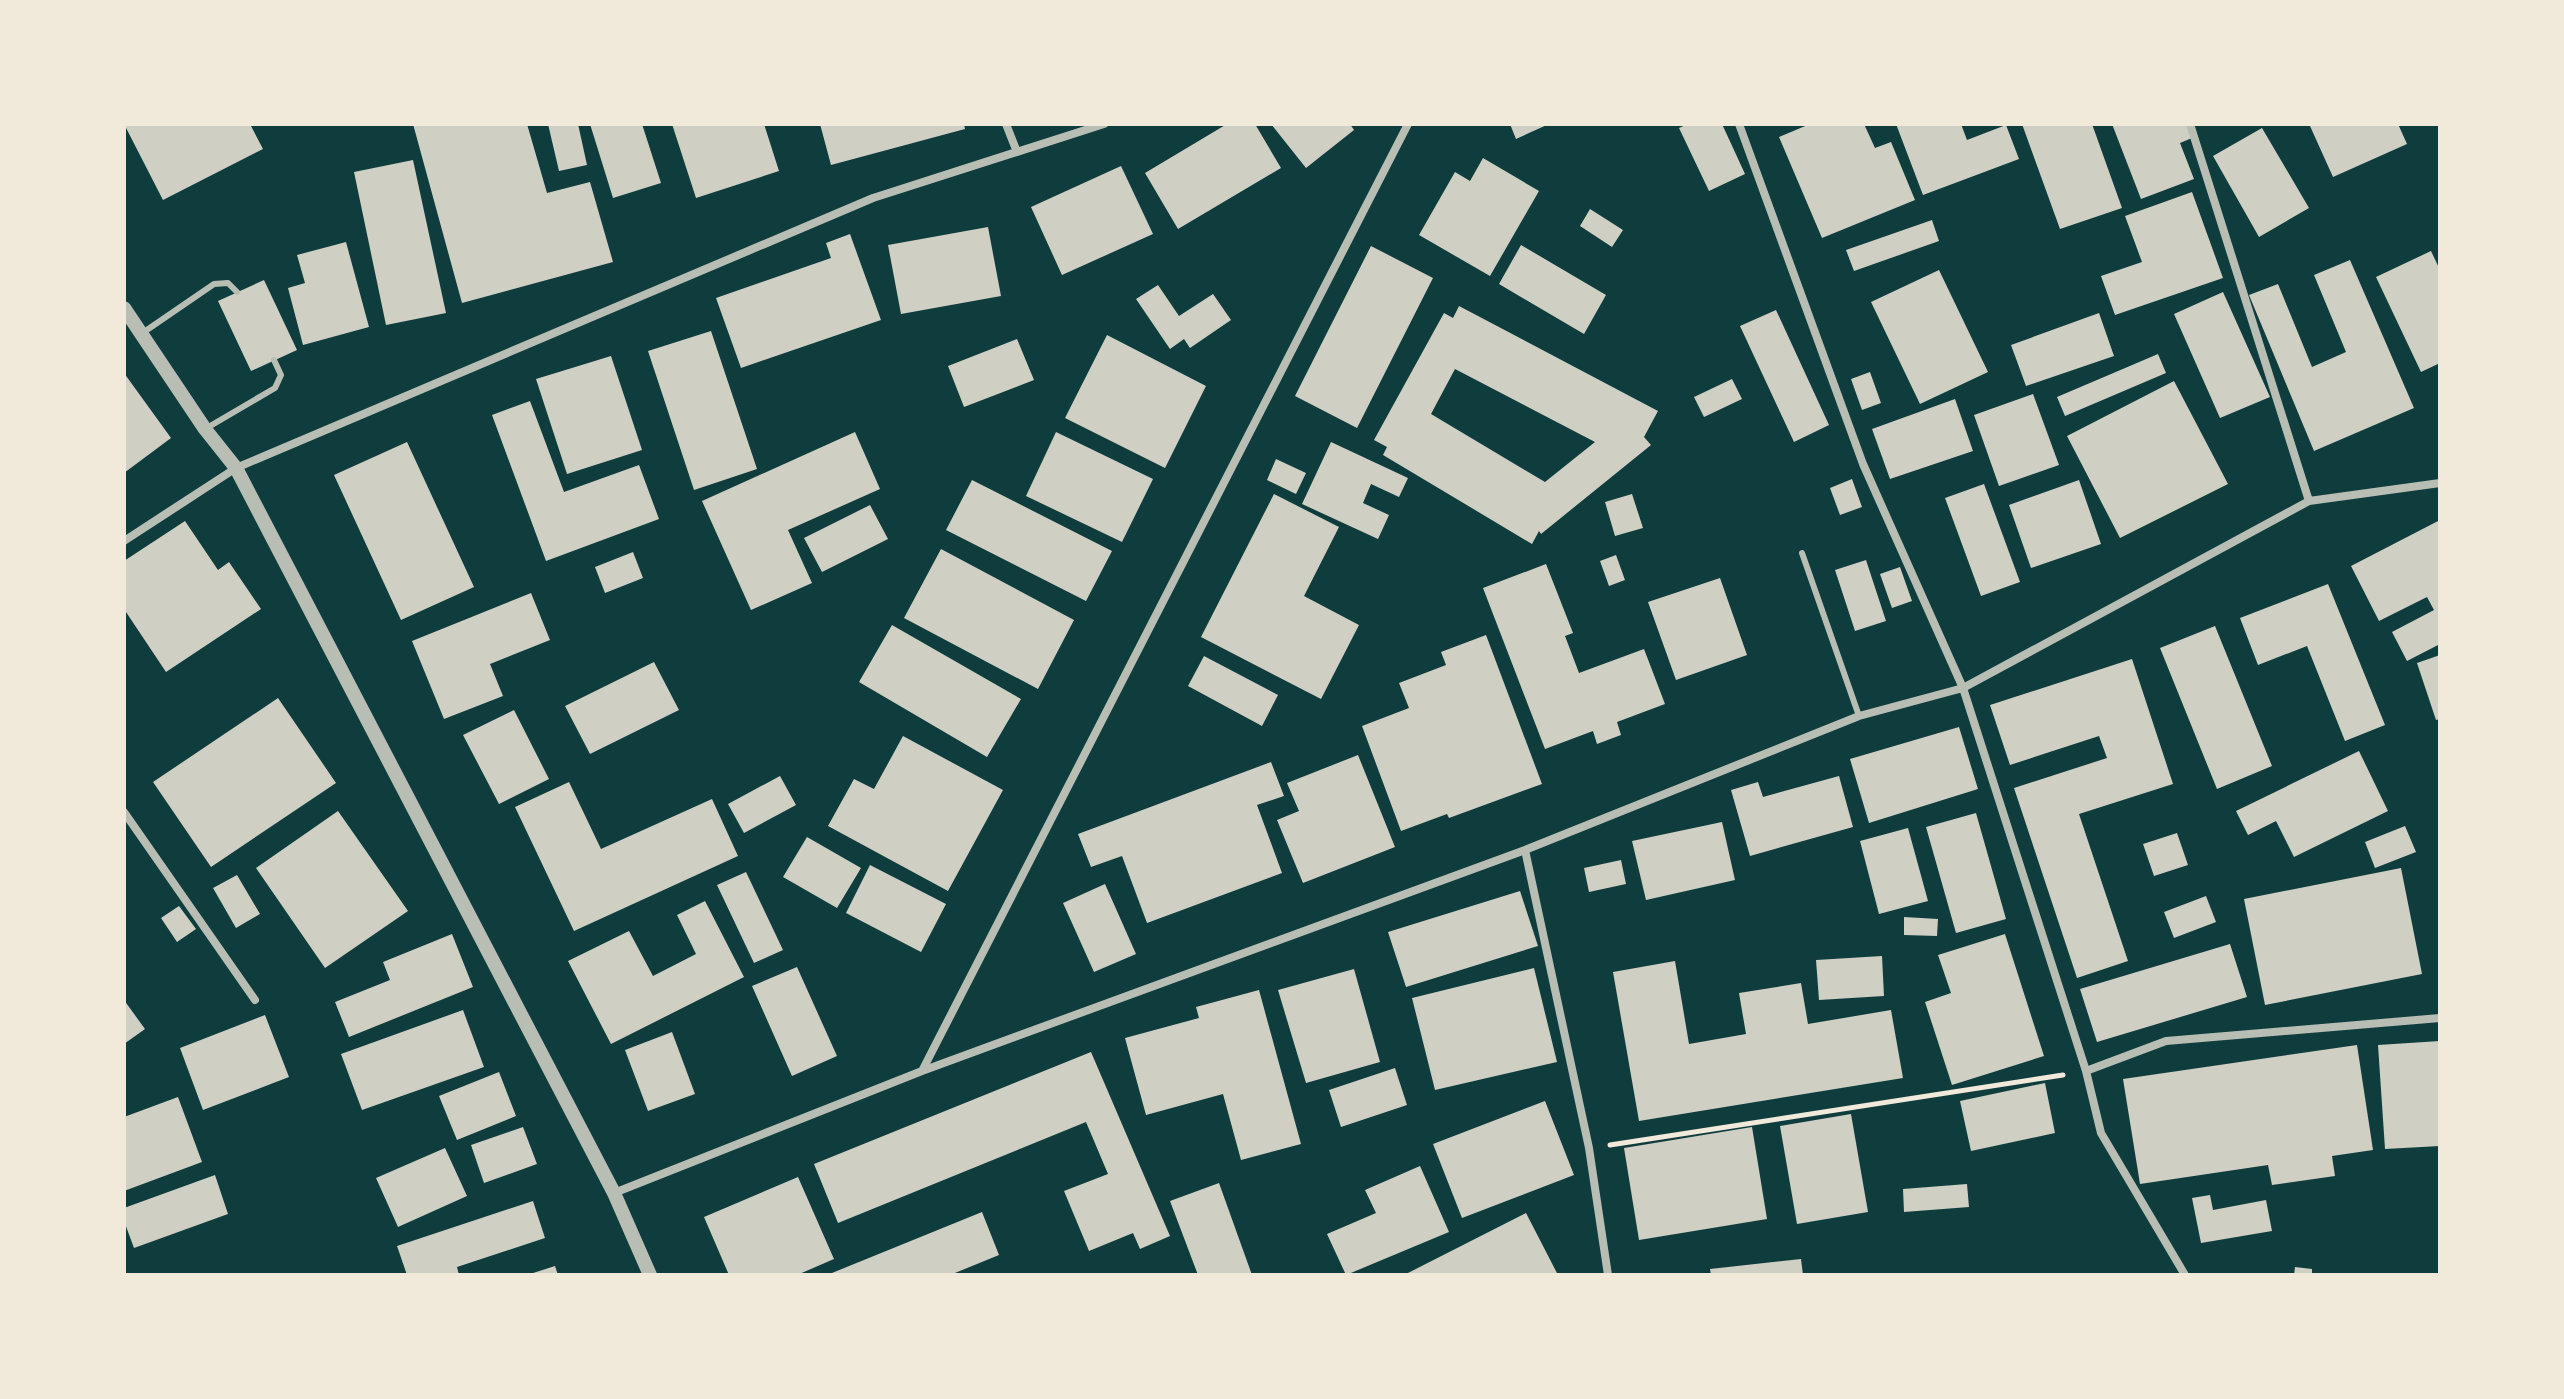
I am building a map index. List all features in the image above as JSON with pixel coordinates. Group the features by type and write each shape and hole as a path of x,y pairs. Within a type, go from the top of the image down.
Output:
{"street":[{"path":"1006,124 1017,152"},
{"path":"124,541 236,468 873,198 1104,124"},
{"path":"922,1071 1408,124"},
{"path":"1739,124 1863,464 1963,688 2086,1071 2101,1133 2185,1275"},
{"path":"2190,124 2309,501"},
{"path":"124,308 205,429 236,468 614,1193 650,1275"},
{"path":"614,1193 922,1071 1525,850 1859,716 1963,688 2309,501 2440,484"},
{"path":"124,812 255,1000"},
{"path":"1525,850 1589,1148 1608,1275"},
{"path":"2086,1071 2166,1041 2440,1018"}],"lane":[{"path":"141,334 214,284 228,283 237,292"},
{"path":"205,429 275,388 281,375 274,360"},
{"path":"1802,553 1859,716"}],"path":[{"path":"1589,1148 2086,1071"}],"building":[{"path":"124,124 250,124 263,149 163,200"},
{"path":"413,124 527,124 547,193 590,182 613,262 462,303"},
{"path":"548,124 578,124 587,165 559,171"},
{"path":"590,124 642,124 661,183 613,198"},
{"path":"672,124 764,124 779,171 696,198"},
{"path":"820,124 964,124 965,129 831,165"},
{"path":"1227,124 1255,124 1281,168 1178,229 1145,173"},
{"path":"1271,124 1350,124 1354,130 1306,168"},
{"path":"1510,124 1549,124 1516,139"},
{"path":"1688,124 1722,124 1745,174 1709,191 1679,128"},
{"path":"1810,124 1864,124 1875,148 1891,142 1915,200 1822,238 1779,137"},
{"path":"1896,124 1961,124 1967,140 2006,125 2019,159 1923,195"},
{"path":"2022,124 2092,124 2122,208 2060,229"},
{"path":"2112,124 2186,124 2192,138 2180,143 2194,179 2141,199"},
{"path":"2398,124 2407,144 2333,177 2310,126"},
{"path":"2262,128 2309,208 2259,237 2213,156"},
{"path":"1483,158 1539,191 1490,276 1419,235 1455,172 1470,181"},
{"path":"413,160 446,313 386,325 354,172"},
{"path":"1121,166 1153,234 1062,275 1031,207"},
{"path":"2192,192 2223,278 2115,315 2101,276 2142,262 2125,216"},
{"path":"1590,209 1623,230 1612,247 1580,226"},
{"path":"1932,220 1939,241 1854,271 1846,250"},
{"path":"988,227 1001,296 901,314 888,245"},
{"path":"850,234 881,320 741,368 716,298 831,258 826,243"},
{"path":"346,242 369,327 303,345 288,288 305,283 297,255"},
{"path":"1521,245 1606,295 1584,334 1499,284"},
{"path":"1371,246 1433,278 1357,428 1295,396"},
{"path":"2431,251 2440,270 2440,363 2421,372 2376,277"},
{"path":"2350,260 2414,408 2314,451 2249,295 2278,284 2312,367 2346,352 2314,275"},
{"path":"1939,270 1988,372 1920,404 1871,302"},
{"path":"264,280 297,350 251,371 218,301"},
{"path":"1158,285 1179,316 1213,294 1231,320 1190,348 1184,339 1170,349 1136,299"},
{"path":"2223,292 2270,397 2220,418 2174,314"},
{"path":"1459,306 1658,411 1644,437 1651,445 1541,534 1539,531 1532,544 1383,455 1387,447 1374,440 1444,313 1453,318","holes":["1455,369 1595,442 1545,482 1431,414"]},
{"path":"1776,310 1829,425 1794,442 1740,326"},
{"path":"2099,313 2114,356 2026,386 2011,345"},
{"path":"711,331 757,469 694,490 648,351"},
{"path":"1107,335 1206,386 1165,468 1065,418"},
{"path":"1017,339 1034,380 964,407 948,366"},
{"path":"2158,354 2166,373 2065,416 2057,397"},
{"path":"611,356 642,450 567,474 536,379"},
{"path":"1870,372 1881,403 1862,410 1851,379"},
{"path":"124,373 171,438 124,473"},
{"path":"1732,379 1742,399 1704,417 1694,397"},
{"path":"2174,381 2228,484 2120,538 2067,436"},
{"path":"2033,394 2059,465 1999,486 1974,415"},
{"path":"1955,399 1973,451 1890,479 1872,429"},
{"path":"530,401 564,492 639,465 659,519 546,561 492,415"},
{"path":"855,432 880,489 788,530 812,583 751,610 702,501"},
{"path":"1056,432 1153,479 1122,542 1026,496"},
{"path":"407,442 474,587 401,620 334,475"},
{"path":"1331,442 1408,478 1399,497 1371,484 1363,503 1389,515 1378,539 1302,504"},
{"path":"1276,459 1306,473 1296,494 1267,480"},
{"path":"1852,479 1862,507 1840,515 1830,488"},
{"path":"972,480 1112,551 1086,601 946,530"},
{"path":"2079,480 2101,544 2031,568 2009,505"},
{"path":"1984,484 2020,582 1981,596 1945,498"},
{"path":"1274,494 1339,527 1304,596 1359,625 1321,699 1201,637"},
{"path":"1632,494 1643,528 1615,536 1605,502"},
{"path":"870,505 888,539 822,572 804,538"},
{"path":"2440,520 2440,644 2407,661 2392,632 2434,610 2427,597 2379,621 2351,566"},
{"path":"185,521 218,570 229,562 261,609 166,672 124,609 124,561"},
{"path":"941,549 1074,620 1038,689 904,618"},
{"path":"633,552 643,578 605,593 595,567"},
{"path":"1616,555 1625,580 1609,586 1600,561"},
{"path":"1866,560 1886,621 1855,631 1835,570"},
{"path":"1546,564 1573,633 1565,636 1579,673 1644,649 1665,704 1617,722 1621,735 1597,744 1593,731 1545,749 1483,588"},
{"path":"1900,567 1912,601 1892,608 1880,574"},
{"path":"1720,578 1747,655 1676,680 1648,602"},
{"path":"2328,584 2385,725 2345,741 2307,646 2258,665 2240,618"},
{"path":"531,593 550,640 490,664 503,696 444,719 412,641"},
{"path":"892,625 1021,699 987,757 859,682"},
{"path":"2215,626 2272,766 2217,789 2160,648"},
{"path":"1486,635 1542,784 1449,818 1447,814 1401,831 1362,726 1409,708 1399,683 1446,665 1441,652"},
{"path":"2440,655 2440,719 2436,720 2417,663"},
{"path":"1204,656 1278,695 1262,726 1188,686"},
{"path":"2132,659 2173,784 2079,814 2128,961 2077,978 2014,788 2107,758 2099,736 2010,765 1990,705"},
{"path":"654,662 679,710 590,754 565,706"},
{"path":"278,698 336,783 211,867 153,782"},
{"path":"514,710 549,779 499,804 463,735"},
{"path":"1959,727 1978,789 1869,823 1850,759"},
{"path":"903,736 1003,790 948,891 828,826 854,779 874,789"},
{"path":"2359,751 2388,811 2294,857 2276,821 2248,835 2236,811"},
{"path":"1358,755 1395,847 1303,883 1277,820 1299,811 1287,783"},
{"path":"1271,762 1284,796 1257,805 1282,873 1147,923 1122,856 1091,867 1078,834"},
{"path":"780,776 796,805 744,833 728,804"},
{"path":"1839,776 1853,827 1750,856 1731,790 1758,782 1763,797"},
{"path":"569,782 601,849 712,799 738,856 574,931 515,807"},
{"path":"338,811 408,911 325,968 256,868"},
{"path":"1976,813 2006,919 1956,933 1926,827"},
{"path":"1722,822 1735,880 1646,900 1632,841"},
{"path":"2405,826 2416,852 2375,868 2365,842"},
{"path":"1908,828 1928,901 1879,914 1860,841"},
{"path":"2177,833 2188,865 2154,876 2143,844"},
{"path":"807,837 861,868 837,908 783,877"},
{"path":"1621,860 1626,884 1589,892 1584,868"},
{"path":"870,865 946,904 921,952 846,913"},
{"path":"2401,868 2422,974 2265,1005 2244,899"},
{"path":"746,872 783,950 754,963 717,885"},
{"path":"237,875 260,914 236,928 213,888"},
{"path":"1105,884 1136,954 1094,972 1063,903"},
{"path":"1520,891 1538,946 1406,987 1388,932"},
{"path":"2206,896 2216,922 2174,938 2164,912"},
{"path":"705,901 744,977 611,1044 568,961 629,931 653,976 696,954 677,915"},
{"path":"179,906 196,929 177,942 161,918"},
{"path":"1904,917 1938,919 1937,936 1904,935"},
{"path":"452,934 473,987 349,1037 335,1002 390,980 383,962"},
{"path":"2005,934 2044,1056 1952,1085 1925,1002 1951,993 1938,955"},
{"path":"2230,944 2247,997 2097,1042 2080,989"},
{"path":"1882,956 1884,996 1819,1000 1816,960"},
{"path":"1675,961 1689,1044 1746,1034 1739,993 1801,983 1808,1024 1891,1010 1903,1078 1639,1121 1613,972"},
{"path":"797,967 837,1056 792,1076 752,986"},
{"path":"1534,968 1557,1062 1435,1090 1412,998"},
{"path":"1354,969 1380,1062 1306,1083 1278,990"},
{"path":"1259,990 1301,1144 1241,1160 1223,1094 1146,1115 1125,1038 1199,1018 1196,1007"},
{"path":"124,1000 145,1029 124,1044"},
{"path":"463,1010 484,1067 362,1110 341,1054"},
{"path":"265,1015 289,1077 203,1110 180,1048"},
{"path":"672,1032 695,1094 648,1111 625,1050"},
{"path":"2440,1041 2440,1146 2385,1149 2378,1045"},
{"path":"2357,1045 2373,1150 2332,1156 2335,1176 2272,1185 2268,1165 2140,1184 2123,1079"},
{"path":"1091,1052 1170,1236 1140,1249 1133,1233 1089,1251 1064,1191 1108,1174 1086,1122 838,1223 814,1164"},
{"path":"1395,1068 1407,1105 1341,1127 1329,1090"},
{"path":"499,1072 516,1116 457,1140 439,1096"},
{"path":"2045,1083 2055,1133 1971,1151 1960,1101"},
{"path":"178,1097 202,1162 124,1191 124,1117"},
{"path":"1545,1101 1574,1175 1462,1218 1433,1144"},
{"path":"1851,1114 1868,1212 1797,1224 1780,1126"},
{"path":"523,1127 537,1164 484,1183 471,1145"},
{"path":"1752,1127 1767,1219 1639,1240 1624,1148"},
{"path":"445,1148 467,1196 398,1227 376,1178"},
{"path":"1420,1166 1449,1232 1346,1275 1327,1234 1376,1213 1365,1190"},
{"path":"215,1175 228,1214 134,1248 124,1221 124,1208"},
{"path":"798,1177 834,1259 797,1275 729,1275 704,1217"},
{"path":"1219,1183 1252,1275 1198,1275 1170,1201"},
{"path":"1967,1184 1969,1207 1904,1212 1903,1189"},
{"path":"2210,1195 2213,1210 2266,1200 2272,1231 2201,1243 2192,1198"},
{"path":"533,1201 545,1238 457,1267 459,1275 407,1275 397,1246"},
{"path":"982,1212 999,1255 950,1275 827,1275"},
{"path":"1526,1213 1558,1275 1404,1275"},
{"path":"1801,1259 1803,1275 1711,1275 1710,1269"},
{"path":"555,1266 558,1275 530,1275 530,1274"},
{"path":"2295,1267 2312,1269 2312,1275 2294,1275"}]}
